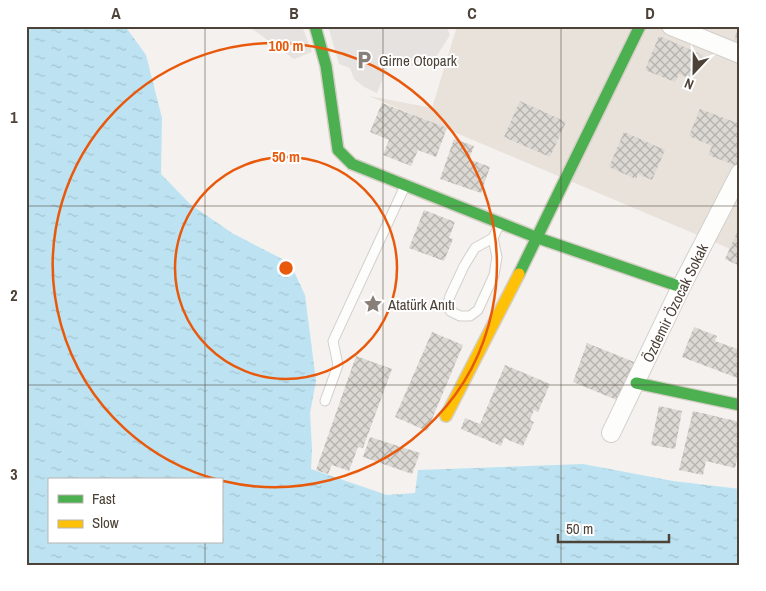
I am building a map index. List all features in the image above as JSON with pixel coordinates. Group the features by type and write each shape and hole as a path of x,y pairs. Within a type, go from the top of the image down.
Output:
{"street":[{"path":"315,26 326,66 338,150 352,164 538,238 681,287"},
{"path":"446,416 538,238 640,26"},
{"path":"671,26 740,54"},
{"name":"Özdemir Özocak Sokak","path":"611,433 681,287 736,194 740,173"},
{"path":"636,383 740,405"}],"lane":[{"path":"325,400 338,364 333,341 406,184"},
{"path":"493,238 475,248 464,266 450,296 448,304 450,311 460,316 470,316 478,310 494,276 498,256 493,238 499,223"}],"shaded area":[{"path":"248,26 302,26 312,52 294,59"},
{"name":"Girne Otopark","path":"328,26 446,26 450,35 436,57 427,63 413,66 391,58 377,93 364,87 354,79 350,68 339,64"},
{"path":"457,26 740,26 740,253 369,96 432,108"}],"water":[{"path":"26,26 125,26 146,55 162,118 161,174 190,204 232,233 290,263 305,295 316,381 310,413 311,469 387,495 415,493 418,470 583,464 673,481 740,489 740,565 26,565"}],"building":[{"path":"740,26 740,42 734,40"},
{"path":"659,36 703,55 693,80 679,74 675,82 645,70"},
{"path":"520,101 566,122 550,157 504,137"},
{"path":"382,103 447,128 436,157 418,150 411,166 383,155 389,140 370,132"},
{"path":"700,109 740,124 740,160 737,166 708,155 712,146 689,136"},
{"path":"624,132 665,150 652,180 638,174 636,179 609,167"},
{"path":"454,139 474,146 469,159 490,167 481,193 440,179"},
{"path":"424,210 455,222 449,238 453,239 444,261 409,248"},
{"path":"740,226 740,266 725,259"},
{"path":"694,327 717,336 715,341 740,350 740,379 682,357"},
{"path":"432,332 463,345 427,431 395,417"},
{"path":"587,343 639,364 624,403 573,382"},
{"path":"356,356 392,369 363,448 358,447 349,471 332,465 328,474 316,470"},
{"path":"505,365 550,384 538,412 534,410 530,420 534,422 523,446 504,438 501,446 461,429 465,418 480,424"},
{"path":"659,406 682,411 675,449 651,445"},
{"path":"693,411 740,422 740,447 735,468 706,461 703,475 679,470"},
{"path":"370,437 420,453 412,474 363,457"}],"traffic: fast":[{"path":"315,26 326,66 338,150 352,164 538,238 681,287"},
{"path":"519,274 640,26"},
{"path":"636,383 740,405"}],"traffic: slow":[{"path":"446,416 519,274"}],"place":[{"name":"Girne Otopark","path":"364,60"},
{"name":"Atatürk Anıtı","path":"373,304"}]}
